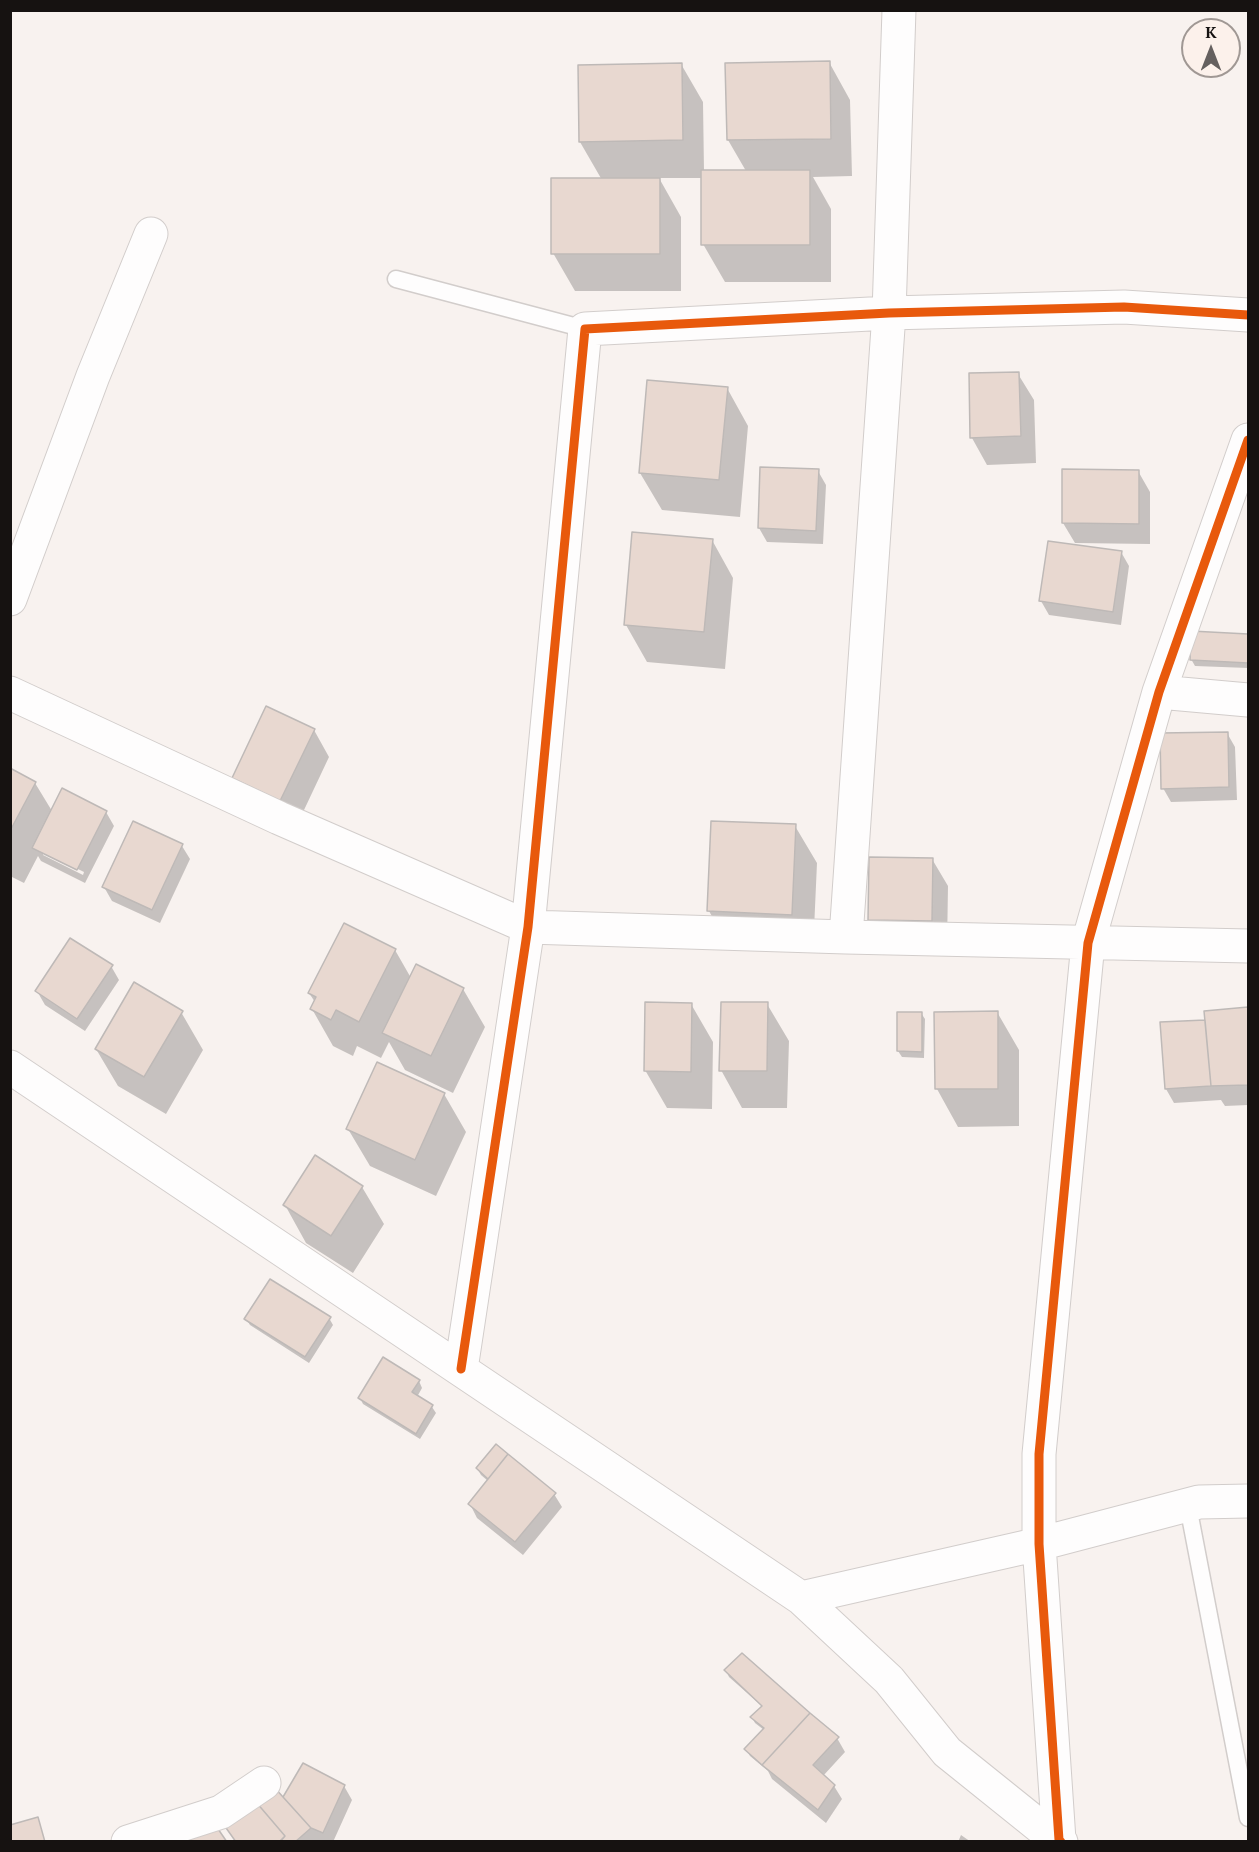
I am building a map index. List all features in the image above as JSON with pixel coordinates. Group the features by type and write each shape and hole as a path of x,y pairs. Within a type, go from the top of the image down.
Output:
{"street":[{"path":"846,937 889,313 899,10"},
{"path":"10,599 93,376 152,234"},
{"path":"461,1369 528,927 585,329 889,313 1124,307 1248,315"},
{"path":"1060,1841 1039,1544 1039,1454 1088,943 1159,692 1248,440"},
{"path":"1159,692 1248,700"},
{"path":"10,693 279,818 528,927 1248,946"},
{"path":"10,1067 801,1598 889,1680 947,1752 1060,1841"},
{"path":"801,1598 1039,1544 1199,1502 1248,1501"},
{"path":"128,1842 221,1812 264,1783"}],"lane":[{"path":"396,279 585,329"},
{"path":"1188,1506 1248,1818"}],"building":[{"path":"830,61 831,139 727,140 725,63"},
{"path":"682,63 683,140 579,142 578,65"},
{"path":"701,170 810,170 810,245 701,245"},
{"path":"551,178 660,178 660,254 551,254"},
{"path":"1019,372 1021,436 970,438 969,373"},
{"path":"647,380 728,387 719,480 639,473"},
{"path":"760,467 819,469 816,531 758,528"},
{"path":"1062,469 1139,470 1139,524 1062,523"},
{"path":"632,532 713,539 704,632 624,625"},
{"path":"1048,541 1122,551 1113,612 1039,601"},
{"path":"1191,631 1248,634 1248,663 1190,660"},
{"path":"266,706 315,729 280,801 232,778"},
{"path":"1228,732 1229,787 1161,789 1160,733"},
{"path":"10,768 36,782 10,831"},
{"path":"62,788 107,811 77,870 32,848"},
{"path":"133,821 183,844 152,910 102,887"},
{"path":"711,821 796,824 792,915 707,911"},
{"path":"869,857 933,858 932,921 868,920"},
{"path":"344,923 396,949 359,1022 336,1010 331,1020 310,1009 316,997 308,993"},
{"path":"70,938 113,965 77,1019 35,991"},
{"path":"416,964 464,988 431,1056 382,1033"},
{"path":"134,982 183,1011 144,1077 95,1049"},
{"path":"645,1002 692,1003 691,1072 644,1071"},
{"path":"721,1002 768,1002 767,1071 719,1071"},
{"path":"1248,1007 1248,1085 1211,1086 1204,1011"},
{"path":"998,1011 998,1089 935,1089 934,1012"},
{"path":"897,1012 922,1012 922,1052 897,1051"},
{"path":"1205,1020 1211,1086 1165,1089 1160,1022"},
{"path":"377,1062 445,1093 415,1160 346,1129"},
{"path":"315,1155 363,1186 331,1236 283,1205"},
{"path":"270,1279 331,1317 305,1357 244,1319"},
{"path":"383,1357 420,1380 412,1392 433,1405 416,1434 358,1398"},
{"path":"496,1444 508,1454 488,1479 476,1468"},
{"path":"508,1454 556,1493 515,1542 468,1504"},
{"path":"742,1653 810,1713 762,1765 744,1749 764,1728 750,1717 762,1706 724,1670"},
{"path":"810,1713 839,1737 813,1765 835,1785 818,1810 762,1765"},
{"path":"303,1763 345,1785 323,1833 311,1828 283,1797"},
{"path":"274,1787 311,1828 295,1842 280,1842 285,1836 256,1802"},
{"path":"256,1802 285,1836 279,1842 236,1842 224,1825"},
{"path":"38,1817 45,1842 10,1842 10,1825"},
{"path":"216,1826 227,1842 173,1842"}],"cycle path":[{"path":"461,1369 528,927 585,329 889,313 1124,307 1248,315"},
{"path":"1061,1842 1059,1840 1039,1544 1039,1454 1088,943 1159,692 1248,440"}]}
